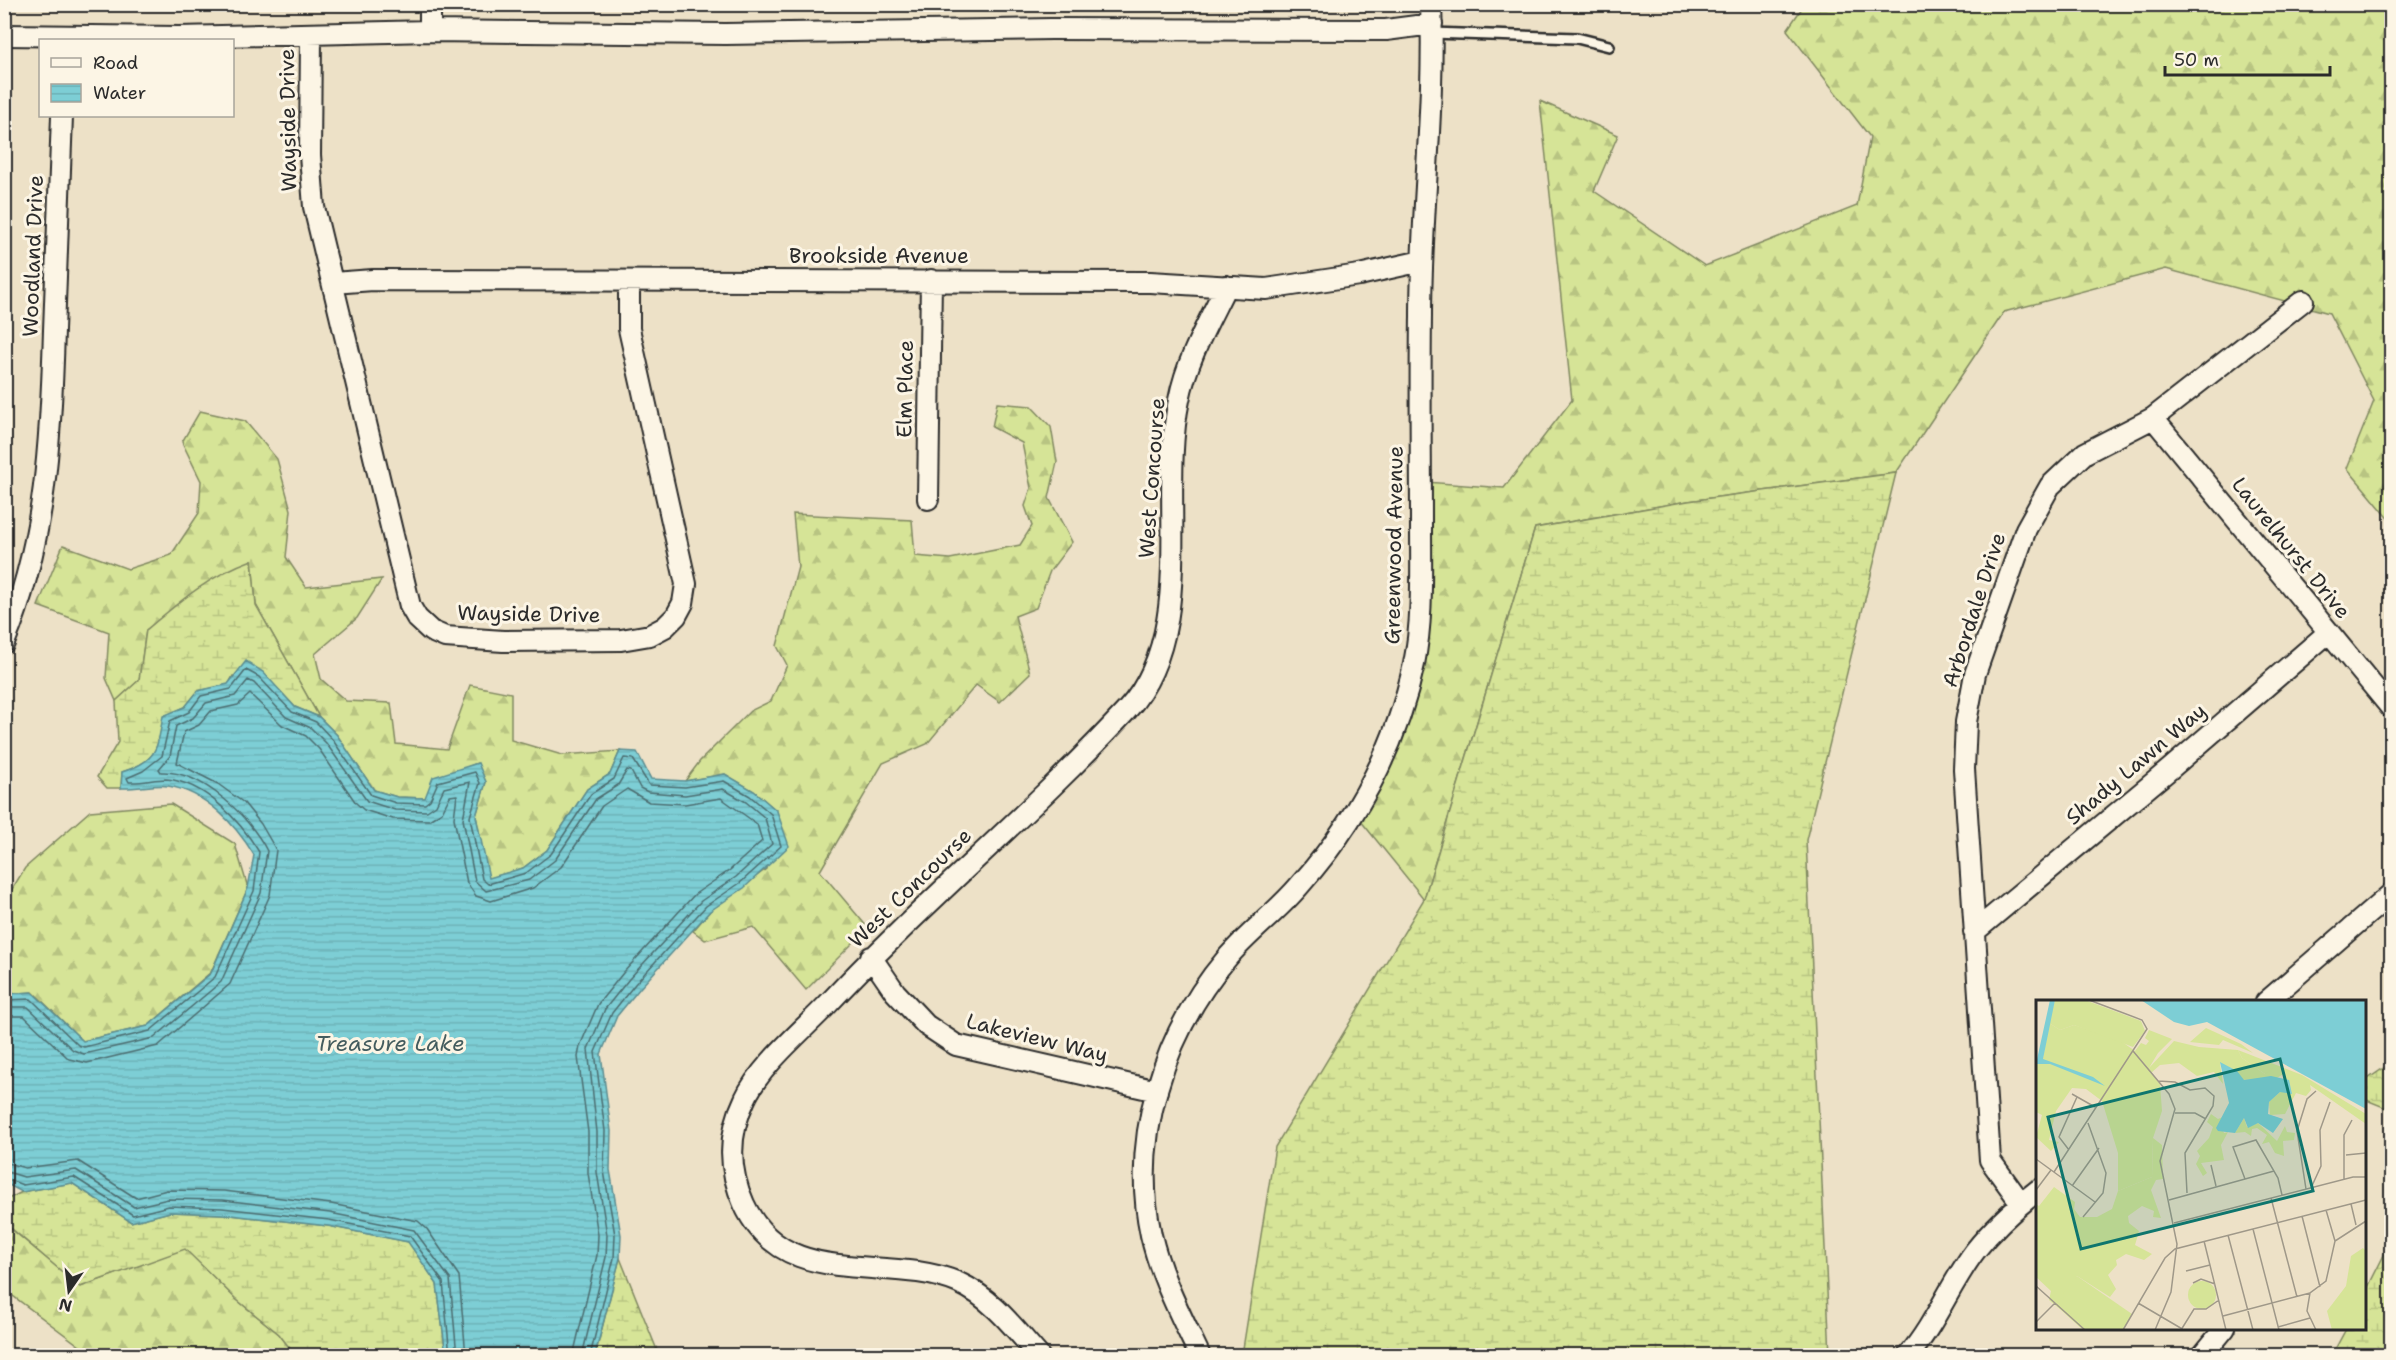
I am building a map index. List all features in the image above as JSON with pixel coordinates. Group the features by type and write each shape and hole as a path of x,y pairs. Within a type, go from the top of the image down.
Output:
{"street":[{"path":"430,4 430,31"},
{"path":"6,37 311,36 430,31 726,34 1051,29 1386,30 1432,20"},
{"name":"Greenwood Avenue","path":"1200,1356 1168,1289 1151,1232 1145,1193 1145,1161 1157,1091 1173,1041 1197,997 1228,956 1297,889 1334,845 1374,781 1401,715 1415,661 1421,610 1422,261 1432,20"},
{"name":"Wayside Drive","path":"311,36 311,186 410,606 417,618 431,631 445,637 515,641 621,640 650,635 665,627 676,616 683,603 686,584 684,569 629,329 629,281"},
{"name":"Woodland Drive","path":"4,643 27,580 37,540 50,449 62,117"},
{"name":"Brookside Avenue","path":"333,283 373,280 931,280 1149,282 1266,289 1359,275 1422,261"},
{"name":"Elm Place","path":"928,499 931,280"},
{"name":"West Concourse","path":"1039,1356 994,1306 971,1289 954,1281 919,1272 833,1266 799,1256 781,1247 763,1231 746,1209 731,1160 732,1136 746,1095 765,1071 871,957 1075,763 1130,707 1152,675 1163,646 1169,611 1173,456 1178,403 1192,357 1226,286"},
{"name":"Arbordale Drive","path":"2021,1203 1990,1160 1964,769 1965,722 1975,674 2016,553 2036,507 2064,471 2096,445 2153,418 2303,301"},
{"name":"Laurelhurst Drive","path":"2153,418 2391,709"},
{"name":"Shady Lawn Way","path":"1974,932 2329,633"},
{"path":"2276,999 2391,893"},
{"name":"Lakeview Way","path":"871,957 895,992 926,1025 956,1045 1157,1091"},
{"path":"1915,1353 1975,1251 2021,1203 2036,1191"},
{"path":"2202,1356 2224,1330"}],"lane":[{"path":"1432,20 1577,38 1610,46"}],"green space":[{"path":"1804,5 2391,5 2391,521 2347,468 2374,401 2329,313 2166,269 2004,312 1896,473 1688,501 1535,528 1424,899 1356,815 1424,617 1426,482 1504,488 1572,400 1540,101 1618,135 1594,191 1705,266 1857,206 1870,137 1787,30"},
{"path":"997,403 1031,406 1051,427 1057,462 1049,498 1072,542 1050,571 1036,608 1015,616 1030,673 1000,702 976,685 927,744 883,763 820,871 868,928 806,990 753,927 705,940 693,931 710,911 766,869 777,811 754,791 725,774 685,781 700,761 750,711 771,701 787,665 777,646 798,567 793,514 912,520 915,556 950,559 1020,545 1032,526 1025,506 1031,488 1022,443 992,427"},
{"path":"200,411 245,421 277,459 291,510 286,557 306,587 382,579 357,618 315,654 321,679 346,701 391,703 396,744 447,749 470,685 511,693 511,740 562,755 620,751 610,774 587,789 547,850 523,868 488,879 476,816 486,782 477,763 458,771 425,798 397,797 374,790 337,735 319,717 256,605 252,560 146,630 139,680 116,701 106,678 109,632 38,606 63,545 128,569 171,555 199,513 201,481 182,442"},
{"path":"1896,473 1806,840 1830,1355 1242,1355 1275,1147 1424,899 1535,528 1688,501"},
{"path":"252,560 256,605 319,717 295,707 280,691 233,676 228,685 198,691 185,707 164,716 154,753 134,768 122,772 121,788 107,788 97,777 118,742 116,701 139,680 146,630 209,581"},
{"path":"171,804 235,844 248,888 211,972 148,1026 83,1041 33,992 5,994 4,902 25,868 90,811"},
{"path":"2391,1063 2391,1110 2366,1100 2366,1080"},
{"path":"72,1183 131,1222 170,1212 222,1214 328,1226 409,1242 437,1284 446,1355 295,1355 279,1334 237,1300 185,1249 80,1287 5,1223 4,1201 22,1192"},
{"path":"4,1223 81,1287 185,1248 237,1300 279,1334 295,1355 92,1355 5,1290"},
{"path":"2391,1241 2391,1355 2332,1355 2345,1330 2366,1330 2366,1291"},
{"path":"620,1258 659,1355 595,1356"}],"water":[{"name":"Treasure Lake","path":"246,661 263,672 295,707 319,717 337,735 374,790 397,797 425,798 433,777 478,763 486,782 476,816 489,878 523,868 547,850 587,789 610,774 620,751 637,752 651,779 685,781 725,774 754,791 777,811 789,846 744,888 710,911 640,988 617,1016 601,1054 611,1131 610,1170 621,1235 620,1258 595,1355 446,1355 437,1284 408,1242 328,1226 222,1214 170,1212 131,1222 72,1183 22,1192 5,1183 5,994 32,992 83,1041 148,1026 211,973 248,888 254,855 238,832 207,802 182,789 168,786 121,788 122,772 134,768 153,753 157,746 163,716 185,707 198,691 228,684"}]}
